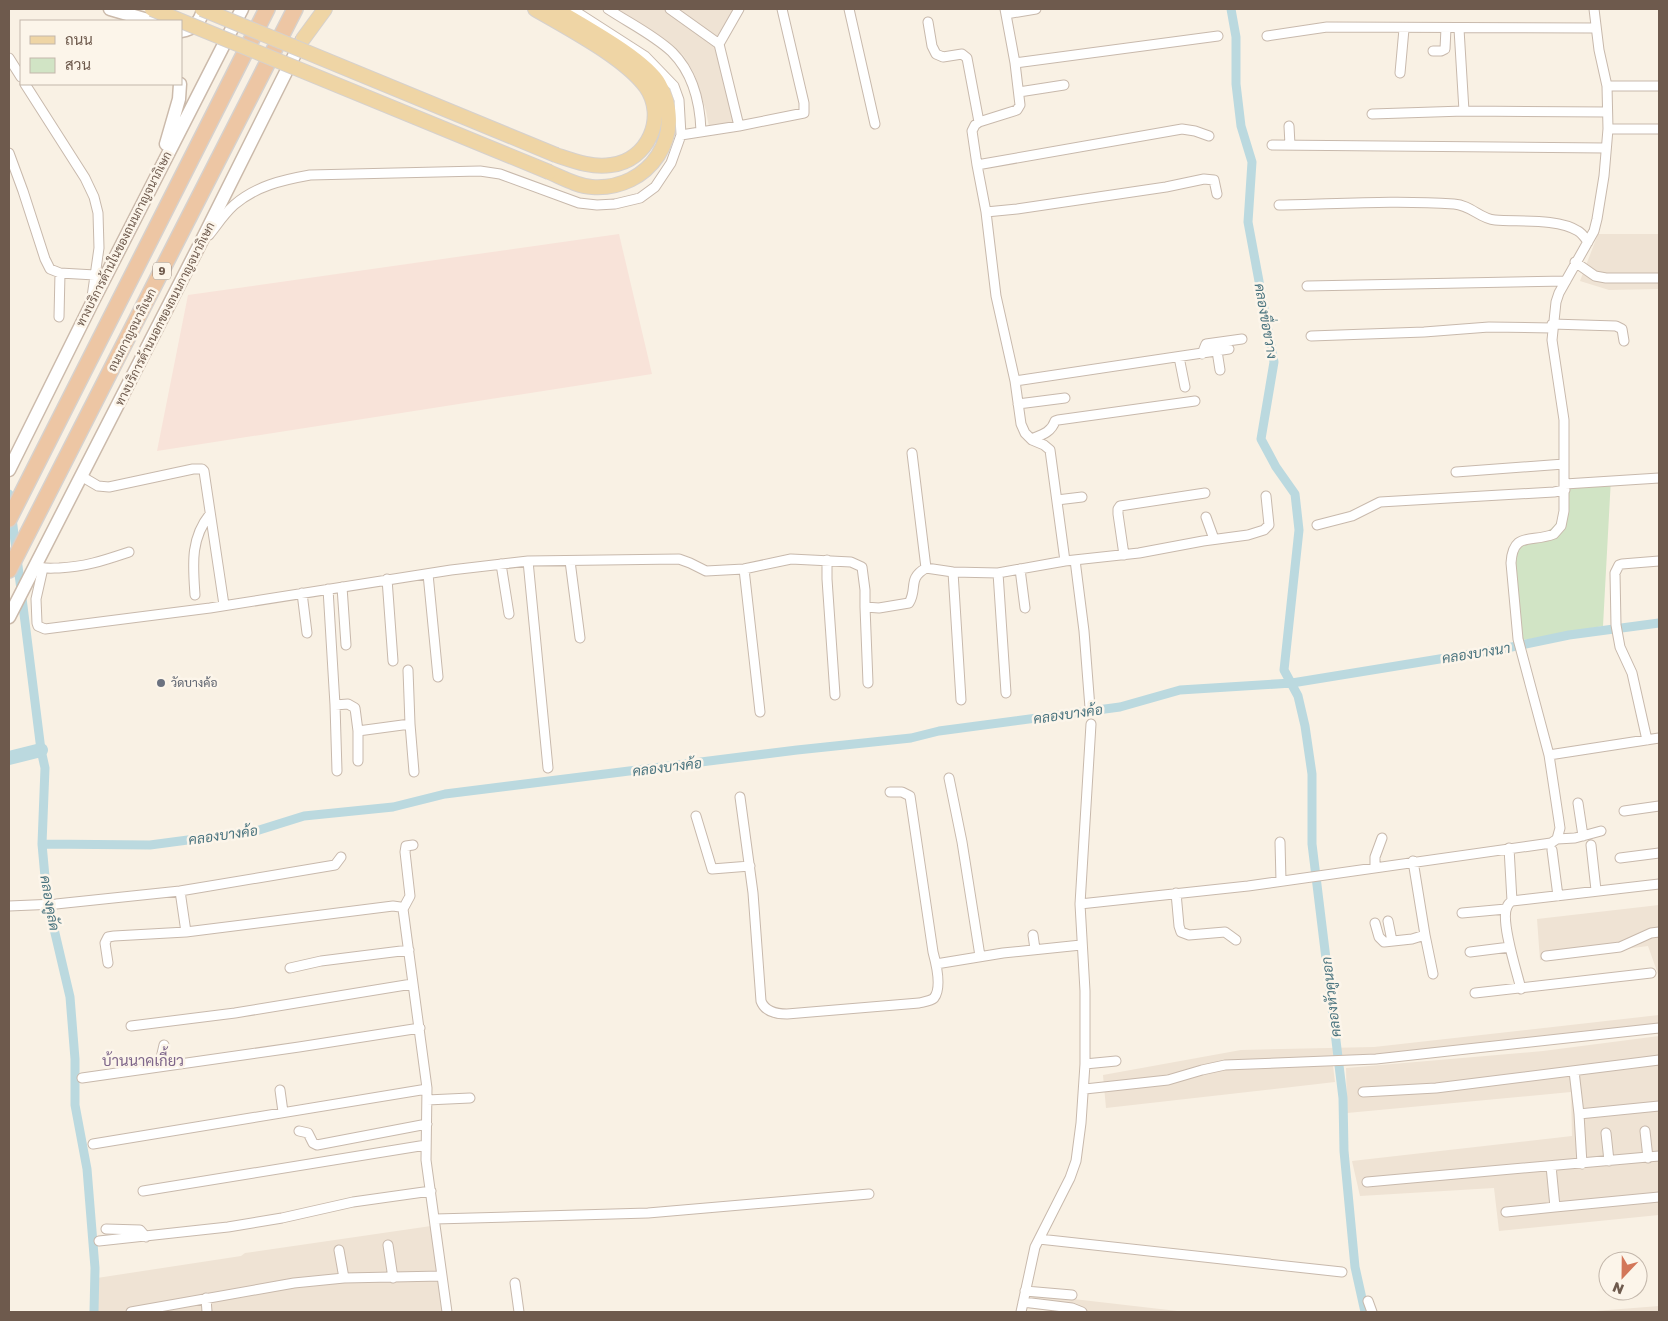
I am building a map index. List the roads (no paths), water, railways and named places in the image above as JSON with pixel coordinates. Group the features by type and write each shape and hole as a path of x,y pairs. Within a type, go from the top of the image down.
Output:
{"highway":[{"name":"ถนนกาญจนาภิเษก","path":"9,519 268,9"},
{"name":"ถนนกาญจนาภิเษก","path":"9,570 295,9"}],"main road":[{"path":"152,9 179,20"},
{"path":"182,31 198,23 203,9 578,163 594,166 620,164 636,155 648,143 654,125 654,106 651,95 645,86 637,76 615,58 535,9"},
{"name":"ทางบริการด้านในของถนนกาญจนาภิเษก","path":"9,470 242,9"},
{"name":"ทางบริการด้านนอกของถนนกาญจนาภิเษก","path":"9,617 36,569 317,9"},
{"path":"303,39 325,9"},
{"path":"182,21 577,184 592,187 626,183 644,171 656,159 666,142 670,121 663,91 659,82 650,72 629,56 555,9"},
{"path":"114,10 130,20"},
{"path":"114,10 148,20"},
{"path":"156,177 179,99 180,85"}],"street":[{"path":"198,248 233,206 248,194 267,185 310,175 480,171 518,179 579,202 597,205 615,204 640,198 655,187 671,163 681,135 679,100 674,86 645,56 572,9"},
{"path":"608,9 673,53 688,73 696,92 700,111 701,131"},
{"path":"670,9 718,44 739,126"},
{"path":"718,44 740,9"},
{"path":"681,135 739,126 804,112 804,103 782,9"},
{"path":"849,9 875,124"},
{"path":"1036,9 1005,11 1015,63 1020,105 1016,110 979,122 972,131 986,212 996,296 1015,381 1021,424 1031,439 1050,450 1065,561"},
{"path":"1558,839 1560,828 1549,755 1518,639 1511,563 1515,545 1523,540 1546,536 1558,531 1563,520 1565,487 1564,420 1553,354 1552,326 1556,302 1598,219 1604,176 1608,130 1607,86 1595,28 1594,9"},
{"path":"928,22 932,46 936,54 943,57 962,54 967,58 979,122"},
{"path":"1267,36 1327,28 1595,28"},
{"path":"1433,51 1445,49 1446,28"},
{"path":"1400,73 1404,29"},
{"path":"1459,29 1464,111"},
{"path":"1015,63 1218,36"},
{"path":"9,58 20,75"},
{"path":"26,85 85,178 94,197 98,213 99,235 91,305"},
{"path":"1019,92 1064,85"},
{"path":"1607,86 1659,86"},
{"path":"1372,114 1464,111 1607,112"},
{"path":"1289,126 1290,145"},
{"path":"977,165 1182,129 1209,136"},
{"path":"1608,130 1659,129"},
{"path":"1272,145 1605,148"},
{"path":"9,153 24,191 44,259 50,269 60,273 95,275"},
{"path":"986,212 1166,187 1204,179 1214,180 1217,194"},
{"path":"1279,205 1455,204 1471,208 1493,220 1530,221 1570,227 1579,231 1588,242"},
{"path":"1576,262 1595,276 1606,278 1659,278"},
{"path":"59,317 60,273"},
{"path":"1307,286 1566,281"},
{"path":"1311,336 1424,332 1489,327 1616,326 1622,329 1624,341"},
{"path":"1202,354 1206,344 1242,339"},
{"path":"1015,381 1229,349"},
{"path":"1217,351 1220,370"},
{"path":"1179,357 1185,386"},
{"path":"1018,404 1065,398"},
{"path":"1031,439 1049,432 1055,421 1058,420 1195,401"},
{"path":"912,453 926,568"},
{"path":"1456,472 1564,464"},
{"path":"81,476 98,486 109,487 192,469 202,469 205,474 224,605"},
{"path":"1317,525 1352,516 1380,502 1554,492 1565,487 1659,478"},
{"path":"1124,555 1118,514 1120,506 1205,493"},
{"path":"1057,500 1082,496"},
{"path":"865,607 879,608 909,603 912,598 915,577 926,568 953,572 998,573 1065,561 1124,555 1248,535 1268,528 1270,522 1266,496"},
{"path":"196,595 193,555 202,525 210,514"},
{"path":"1206,517 1214,539"},
{"path":"129,552 78,567 36,569 38,626 45,629 224,605 388,579 528,561 680,559 706,571 744,568 791,559 827,560 851,562 862,567 865,590 868,683"},
{"path":"827,560 835,694"},
{"path":"1075,560 1084,631 1090,708"},
{"path":"528,561 548,768"},
{"path":"570,561 580,638"},
{"path":"1646,740 1632,673 1620,647 1616,625 1615,573 1618,565 1659,561"},
{"path":"501,564 509,614"},
{"path":"744,568 760,712"},
{"path":"1020,569 1025,608"},
{"path":"953,572 962,700"},
{"path":"998,573 1006,693"},
{"path":"428,574 438,677"},
{"path":"388,579 392,661"},
{"path":"342,587 346,645"},
{"path":"328,589 337,771"},
{"path":"302,593 307,634"},
{"path":"408,670 414,772"},
{"path":"334,705 343,704 354,707 358,731 358,761"},
{"path":"358,731 410,724"},
{"path":"1021,1312 1033,1255 1039,1239 1070,1178 1076,1161 1085,1089 1084,991 1080,904 1091,724"},
{"path":"1549,755 1659,738"},
{"path":"948,778 962,842 980,956"},
{"path":"740,797 750,866 761,1001 766,1010 780,1014 793,1014 919,1003 932,1000 937,988 936,964 910,796 902,792 890,792"},
{"path":"1578,803 1583,836"},
{"path":"1624,811 1659,806"},
{"path":"696,816 712,869 750,866"},
{"path":"1080,904 1281,881 1550,842 1601,831"},
{"path":"1375,867 1375,858 1382,838"},
{"path":"1280,842 1281,881"},
{"path":"413,845 406,846 405,852 410,896 403,909 427,1089 426,1160 447,1312"},
{"path":"1591,845 1596,890"},
{"path":"1509,848 1512,901 1506,909 1506,930 1521,989"},
{"path":"1552,850 1558,896"},
{"path":"1620,858 1659,853"},
{"path":"9,906 56,904 180,891 335,865 341,856"},
{"path":"1413,861 1433,974"},
{"path":"1512,901 1659,884"},
{"path":"180,891 186,932"},
{"path":"1176,893 1181,932 1189,935 1225,932 1236,940"},
{"path":"108,963 104,944 108,937 186,932 394,906 400,906 403,909"},
{"path":"1462,913 1506,909"},
{"path":"1388,921 1392,942"},
{"path":"1375,923 1382,940 1392,942 1425,936"},
{"path":"1546,956 1620,947 1651,933 1659,932"},
{"path":"1033,935 1035,949"},
{"path":"936,964 980,956 1081,945"},
{"path":"1470,952 1510,947"},
{"path":"290,968 321,961 409,950"},
{"path":"1475,993 1651,973"},
{"path":"131,1026 236,1013 412,984"},
{"path":"82,1078 420,1028"},
{"path":"1085,1089 1168,1080 1225,1065 1353,1060 1659,1028"},
{"path":"160,1067 164,1045"},
{"path":"1363,1092 1436,1088 1659,1060"},
{"path":"1085,1064 1116,1061"},
{"path":"1574,1071 1582,1164"},
{"path":"93,1144 427,1089"},
{"path":"280,1090 283,1112"},
{"path":"427,1100 470,1098"},
{"path":"1579,1114 1659,1106"},
{"path":"298,1131 308,1133 313,1143 317,1144 427,1124"},
{"path":"1645,1131 1648,1158"},
{"path":"1606,1133 1609,1161"},
{"path":"144,1192 426,1145"},
{"path":"1367,1182 1659,1156"},
{"path":"1551,1166 1555,1207"},
{"path":"99,1241 146,1237 273,1220 353,1202 431,1190"},
{"path":"435,1219 648,1213 870,1194"},
{"path":"1506,1212 1659,1197"},
{"path":"106,1229 140,1230 146,1237"},
{"path":"1039,1239 1342,1272"},
{"path":"388,1244 393,1278"},
{"path":"339,1250 344,1278"},
{"path":"131,1312 167,1309 206,1298 294,1283 344,1278 442,1276"},
{"path":"515,1283 519,1312"},
{"path":"1025,1291 1072,1296"},
{"path":"206,1298 206,1312"},
{"path":"1368,1301 1372,1312"},
{"path":"1023,1302 1072,1308 1082,1312"}],"waterway":[{"name":"คลองขื่อขวาง","path":"1231,9 1236,37 1236,84 1241,126 1252,162 1248,222 1274,362 1261,439 1276,467 1295,494 1299,530 1284,670 1298,696 1305,726 1312,774 1312,844 1343,1098 1344,1151 1355,1267 1365,1312"},
{"name":"คลองคูลัด","path":"9,494 41,750 45,768 42,844 47,899 70,997 75,1059 75,1105 87,1169 95,1268 94,1312"},
{"name":"คลองบางค้อ","path":"42,844 150,845 256,831 304,816 393,807 445,794 797,750 911,738 939,731 1120,707 1180,690 1292,683 1507,648 1569,635 1659,623"},
{"name":"คลองบางค้อ","path":"9,758 41,750"}],"place":[{"name":"วัดบางค้อ","path":"161,683"}],"district":[{"name":"บ้านนาคเกี้ยว","path":"143,1061"}],"water label":[{"name":"คลองบางนา","path":"1476,653"},
{"name":"คลองหัวคูนอก","path":"1331,997"}]}
